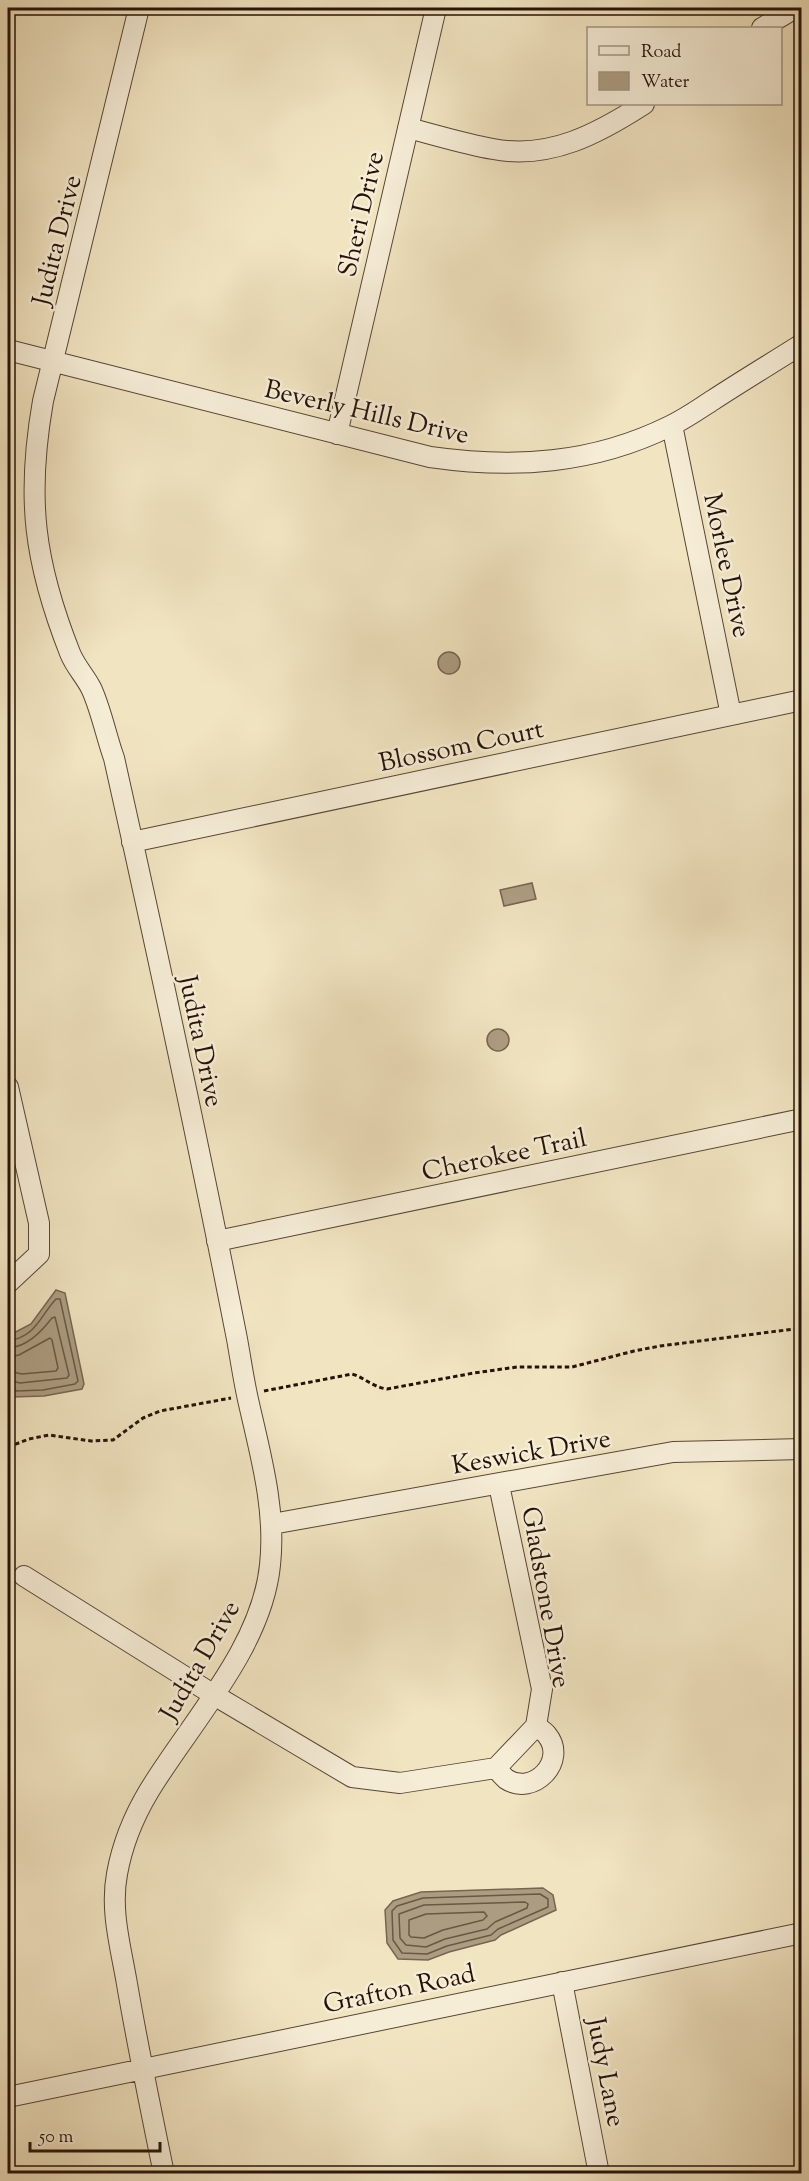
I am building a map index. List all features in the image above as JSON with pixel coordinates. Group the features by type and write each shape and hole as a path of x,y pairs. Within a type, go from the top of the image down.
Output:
{"street":[{"name":"Judita Drive","path":"139,8 43,402 36,441 34,522 41,564 54,610 71,656 92,690 114,758 218,1241 247,1394 265,1472 272,1524 266,1597 247,1640 147,1794 129,1833 117,1876 115,1913 142,2069 164,2174"},
{"name":"Sheri Drive","path":"337,434 436,8"},
{"path":"764,27 795,8"},
{"path":"408,128 495,150 524,151 553,147 581,139 605,129 642,105"},
{"name":"Beverly Hills Drive","path":"8,350 430,457 470,463 517,464 596,453 672,426 801,344"},
{"name":"Morlee Drive","path":"672,426 731,715"},
{"name":"Blossom Court","path":"132,842 801,700"},
{"path":"8,1087 11,1122 39,1223 39,1254 8,1283"},
{"name":"Cherokee Trail","path":"218,1241 801,1119"},
{"name":"Keswick Drive","path":"272,1524 673,1452 801,1449"},
{"name":"Gladstone Drive","path":"496,1768 536,1726 542,1689 499,1485"},
{"path":"24,1576 213,1695 352,1777 400,1783 496,1768 506,1779 519,1784 533,1782 545,1774 552,1762 553,1748 548,1735 536,1726"},
{"name":"Grafton Road","path":"8,2097 801,1933"},
{"name":"Judy Lane","path":"562,1982 599,2174"}],"path":[{"path":"8,1446 49,1435 91,1441 113,1440 143,1418 160,1411 341,1374 361,1376 378,1388 387,1389 517,1367 572,1367 651,1348 801,1328"}],"water":[{"path":"449,652 457,655 460,663 457,671 449,674 441,671 438,663 441,655"},
{"path":"532,883 536,899 504,906 500,890"},
{"path":"494,1029 502,1029 509,1036 509,1044 502,1051 494,1051 487,1044 487,1036"},
{"path":"56,1290 65,1293 84,1384 82,1389 44,1396 12,1397 8,1389 8,1336 31,1324"},
{"path":"543,1888 553,1895 556,1910 501,1935 495,1940 428,1960 398,1959 387,1943 385,1910 393,1901 421,1892"}]}
